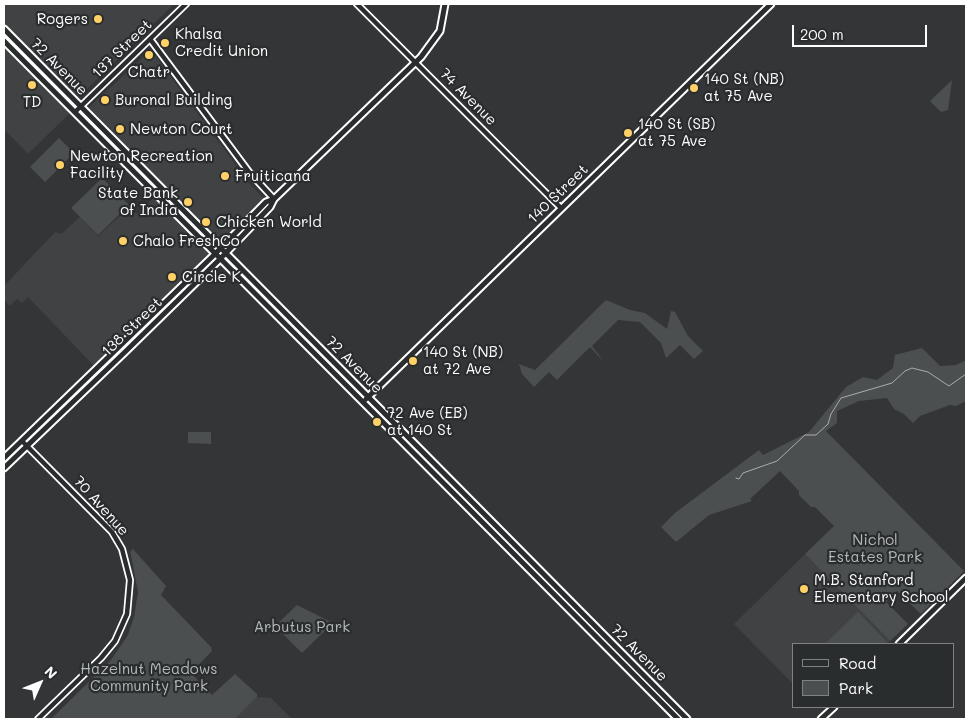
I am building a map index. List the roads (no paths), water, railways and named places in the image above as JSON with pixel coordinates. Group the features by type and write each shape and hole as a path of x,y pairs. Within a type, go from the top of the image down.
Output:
{"main road":[{"name":"138 Street","path":"4,468 223,252 266,202 274,199 416,63 440,31 445,4"},
{"name":"140 Street","path":"362,403 771,4"},
{"name":"72 Avenue","path":"4,30 687,719"},
{"name":"72 Avenue","path":"4,41 678,719"},
{"name":"138 Street","path":"4,458 218,257"},
{"path":"899,643 966,578"},
{"path":"821,719 833,708"}],"street":[{"name":"137 Street","path":"75,112 186,4"},
{"name":"74 Avenue","path":"357,4 561,208"},
{"path":"150,39 168,61 190,95 208,113 249,172 274,199"},
{"name":"70 Avenue","path":"22,441 101,521 122,549 130,588 127,614 120,632 101,658 38,719"}],"waterway":[{"path":"736,478 739,479 743,473 777,461 805,435 816,435 828,424 831,414 841,398 892,383 905,371 912,368 928,372 949,386 966,374"}],"place":[{"name":"Rogers","path":"98,19"},
{"name":"Khalsa Credit Union","path":"165,43"},
{"name":"Chatr","path":"149,55"},
{"name":"TD","path":"32,85"},
{"name":"140 St (NB) at 75 Ave","path":"694,88"},
{"name":"Buronal Building","path":"105,100"},
{"name":"Newton Court","path":"120,129"},
{"name":"140 St (SB) at 75 Ave","path":"628,133"},
{"name":"Newton Recreation Facility","path":"60,165"},
{"name":"Fruiticana","path":"225,176"},
{"name":"State Bank of India","path":"188,202"},
{"name":"Chicken World","path":"206,222"},
{"name":"Chalo FreshCo","path":"123,241"},
{"name":"Circle K","path":"172,277"},
{"name":"140 St (NB) at 72 Ave","path":"413,361"},
{"name":"72 Ave (EB) at 140 St","path":"377,422"},
{"name":"M.B. Stanford Elementary School","path":"804,589"}],"park label":[{"name":"Nichol Estates Park","path":"875,548"},
{"name":"Arbutus Park","path":"302,627"},
{"name":"Hazelnut Meadows Community Park","path":"149,678"}]}
